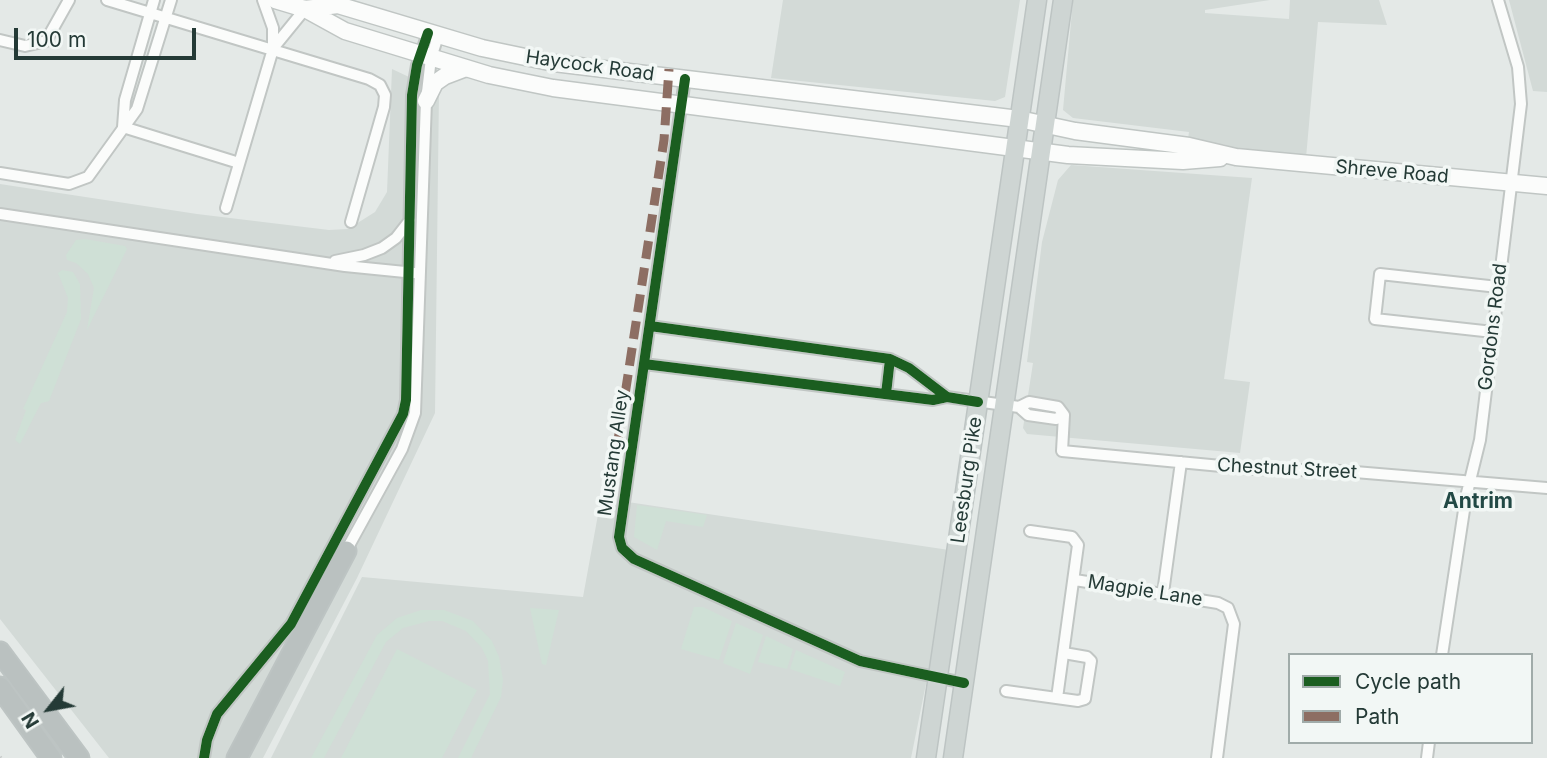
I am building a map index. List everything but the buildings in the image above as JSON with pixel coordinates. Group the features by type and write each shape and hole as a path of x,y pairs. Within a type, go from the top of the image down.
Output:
{"highway":[{"path":"237,758 346,551"},
{"path":"0,652 79,758"},
{"path":"0,687 51,758"}],"main road":[{"name":"Haycock Road","path":"275,0 305,9 345,31 466,68 553,88 1014,146"},
{"name":"Leesburg Pike","path":"926,758 1037,0"},
{"name":"Leesburg Pike","path":"953,758 1012,406 1063,0"},
{"name":"Haycock Road","path":"305,9 338,5 433,34 554,63 1047,124"},
{"path":"426,101 435,83 445,75 466,68"},
{"name":"Shreve Road","path":"1047,124 1189,146 1237,157 1547,186"},
{"name":"Shreve Road","path":"1014,146 1044,151 1172,161 1237,157"}],"street":[{"path":"0,40 25,47 46,41 69,0"},
{"path":"107,0 369,79 383,90 384,107 351,222"},
{"path":"123,127 124,106 154,0"},
{"path":"0,173 69,184 82,181 93,172 139,105 171,0"},
{"path":"226,208 273,49 273,27 263,0"},
{"name":"Gordons Road","path":"1442,653 1470,482 1480,440 1521,104 1518,67 1498,0"},
{"path":"273,49 305,9"},
{"path":"204,758 207,740 217,714 291,624 397,430 406,400 412,95 433,34"},
{"path":"346,551 402,449 415,413 422,273 426,56"},
{"name":"Mustang Alley","path":"685,79 619,537 627,554 860,661 964,683"},
{"path":"123,127 239,163"},
{"path":"0,214 322,263 422,273"},
{"path":"322,263 364,255 382,248 396,238 410,220"},
{"path":"1493,332 1375,319 1380,274 1498,287"},
{"path":"650,326 890,359 909,368 947,397"},
{"path":"886,394 890,359"},
{"path":"644,364 933,400 947,397 1012,406"},
{"name":"Chestnut Street","path":"1012,406 1029,402 1058,407 1064,415 1062,452 1547,488"},
{"path":"1163,593 1181,462"},
{"path":"1030,531 1077,539 1075,580 1057,698"},
{"name":"Magpie Lane","path":"1075,580 1218,603 1228,608 1234,617 1217,758"},
{"path":"1006,691 1078,701 1088,694 1091,661 1087,657 1064,653"}],"shaded area":[{"path":"783,0 1020,0 1005,97 995,101 771,78"},
{"path":"1073,0 1270,0 1205,10 1205,13 1289,19 1290,0 1379,0 1387,25 1318,22 1306,158 1228,148 1226,145 1188,139 1189,132 1073,118 1063,110"},
{"path":"1509,0 1547,0 1547,92 1533,91"},
{"path":"392,69 439,91 435,413 357,578 263,758 109,758 0,619 0,184 197,214 329,230 348,229 375,212 387,192"},
{"path":"1071,165 1252,178 1224,379 1250,382 1240,453 1027,434 1023,428 1033,363 1027,362 1042,242 1058,180"},
{"path":"601,498 949,550 934,644 911,758 271,758 362,577 583,597"}],"green space":[{"path":"76,240 125,246 127,249 87,330 94,288 88,274 76,263 67,260 66,255"},
{"path":"62,270 73,272 80,284 81,319 49,401 41,403 20,444 15,440 26,410 23,409 67,312 68,298 58,273"},
{"path":"637,505 707,515 703,527 666,521 657,550 634,537"},
{"path":"694,607 703,607 732,621 719,660 681,649"},
{"path":"530,608 559,610 546,665 542,664"},
{"path":"421,610 444,610 473,621 492,641 499,657 503,680 501,697 471,758 458,758 490,694 488,661 482,648 466,631 442,621 429,621 403,628 386,642 324,758 311,758 377,635 397,618"},
{"path":"736,623 763,635 750,674 723,663"},
{"path":"766,636 793,649 787,669 758,662"},
{"path":"397,649 477,690 442,758 341,758"},
{"path":"796,650 845,672 840,686 790,669"}],"marked path":[{"path":"609,499 664,140 669,69"}],"cycle path":[{"path":"204,758 207,740 217,714 291,624 403,414 406,400 412,95 417,65 428,33"},
{"path":"685,79 619,537 622,548 634,559 860,661 964,683"},
{"path":"650,326 890,359"},
{"path":"886,394 890,359 909,368 947,397 978,402"},
{"path":"644,364 933,400 947,397"}],"district":[{"name":"Antrim","path":"1478,502"}]}
